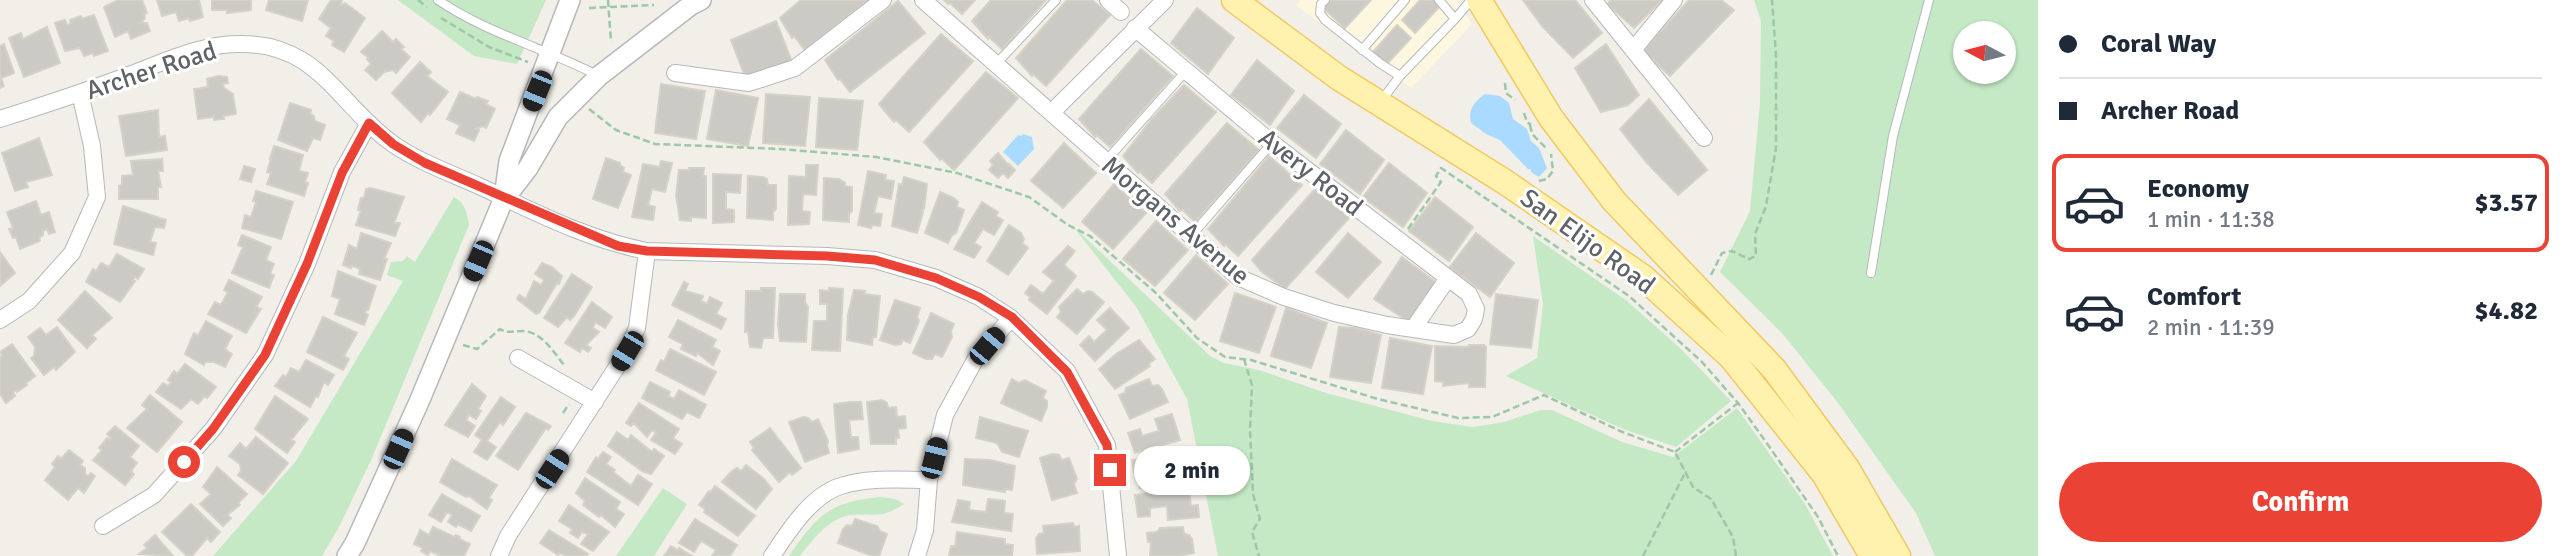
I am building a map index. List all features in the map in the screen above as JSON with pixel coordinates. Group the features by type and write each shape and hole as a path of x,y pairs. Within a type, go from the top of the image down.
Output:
{"main road":[{"name":"San Elijo Road","path":"1234,0 1339,78 1505,182 1612,253 1643,277 1731,357 1824,474 1872,556"},
{"name":"San Elijo Road","path":"1479,0 1551,118 1614,201 1774,369 1839,457 1898,556"}],"street":[{"path":"347,556 419,402 504,198 509,161 570,0"},
{"path":"504,198 528,168 558,117 598,76 701,0"},
{"path":"675,73 749,83 795,68 883,0"},
{"name":"Morgans Avenue","path":"923,0 1238,277 1263,289 1334,313 1413,329 1454,335 1468,329 1474,320"},
{"path":"1108,0 1121,12"},
{"path":"1051,114 1165,0"},
{"path":"1593,0 1704,138"},
{"path":"1633,50 1674,0"},
{"name":"Avery Road","path":"1135,28 1272,143 1472,298 1476,309 1474,320"},
{"name":"Archer Road","path":"0,118 80,93 206,47 238,44 268,46 298,58 321,72 369,123 393,144 425,163 618,246 647,251 827,256 875,260 936,278 979,297 1012,317 1067,372 1107,445 1118,556"},
{"path":"0,320 29,301 72,253 97,197 92,146 80,93"},
{"path":"103,526 154,495 213,429 265,355 307,264 342,173 369,123"},
{"path":"499,556 508,536 627,351 637,328 647,251"},
{"path":"1413,329 1448,278"},
{"path":"917,556 925,530 929,480 945,415 975,360 1012,317"},
{"path":"518,358 595,402"},
{"path":"772,556 813,503 838,486 867,480 929,480"}],"lane":[{"path":"438,0 491,31 552,53 598,76"},
{"path":"996,64 1056,0"},
{"path":"1325,0 1321,4 1320,13 1325,20 1400,76"},
{"path":"1362,50 1405,0"},
{"path":"1439,0 1455,19"},
{"path":"1379,103 1400,76 1471,0"},
{"path":"1871,273 1893,136 1929,0"},
{"path":"1105,162 1186,71"},
{"path":"1191,236 1272,143"}],"path":[{"path":"608,0 611,46"},
{"path":"1704,295 1723,253 1732,251 1749,259 1756,256 1755,234 1766,206 1776,148 1776,56 1772,0"},
{"path":"589,8 654,5"},
{"path":"583,104 616,130 655,144 780,149 876,157 957,173 1029,197 1068,225 1090,236 1156,293 1197,338 1225,357 1244,359 1378,399 1458,418 1492,417 1544,395 1620,431 1675,452 1693,487 1711,499 1733,537 1736,556"},
{"path":"1530,124 1532,134 1550,150"},
{"path":"1534,180 1544,181 1550,176 1553,163 1549,142"},
{"path":"1400,241 1441,182 1436,176 1441,169 1629,296 1701,361 1738,403 1818,517 1838,556"},
{"path":"1244,359 1252,385 1250,430 1254,494 1260,519 1252,531 1259,556"},
{"path":"1675,452 1738,403"},
{"path":"1643,556 1686,471"}],"shaded area":[{"path":"1300,0 1456,0 1472,24 1411,88 1296,6"}],"green space":[{"path":"398,0 546,0 517,64 474,56"},
{"path":"1754,0 2038,0 2038,556 1935,556 1916,513 1838,403 1782,333 1720,272 1750,211 1760,103 1761,21"},
{"path":"454,197 463,205 469,225 372,458 322,556 213,556 296,461 403,281 387,275 391,262 403,261 407,256 415,262"},
{"path":"1072,225 1210,356 1224,363 1259,370 1326,393 1432,421 1473,427 1504,422 1541,410 1552,410 1622,442 1673,457 1737,408 1805,504 1833,556 1218,556 1187,399 1137,308"},
{"path":"1533,236 1627,301 1680,348 1731,401 1676,447 1623,429 1506,376 1537,358 1543,304"},
{"path":"663,488 687,504 654,556 616,556"},
{"path":"880,497 895,499 904,504 883,514 851,515 836,520 816,537 800,556 789,556 816,521 826,513 848,503"}],"water":[{"path":"1485,94 1500,96 1509,103 1513,119 1527,129 1547,168 1539,177 1500,140 1471,123 1473,106"},
{"path":"1018,135 1032,137 1034,149 1018,166 1003,152"}],"building":[{"path":"118,0 142,0 147,13 141,23 147,23 150,31 131,39 128,31 115,37 104,7"},
{"path":"157,0 199,0 203,17 179,21 176,12 162,16"},
{"path":"212,0 251,0 251,10 227,13 227,10 212,10"},
{"path":"269,0 308,0 302,21 266,10"},
{"path":"331,0 342,0 341,4 345,3 365,18 344,52 332,45 334,41 326,36 331,28 319,19"},
{"path":"801,0 868,0 805,50 794,36 792,38 780,18"},
{"path":"944,0 975,0 962,14"},
{"path":"991,0 1046,0 1002,49 989,37 988,39 972,21"},
{"path":"1067,0 1092,0 1110,15 1046,86 1033,74 1032,76 1016,58"},
{"path":"1330,0 1371,0 1345,28 1323,8"},
{"path":"1420,0 1436,0 1441,5 1415,33 1402,20"},
{"path":"1523,0 1575,0 1602,33 1573,58 1542,26"},
{"path":"1611,0 1662,0 1634,28 1607,4"},
{"path":"1689,0 1721,0 1734,10 1670,76 1643,51"},
{"path":"898,1 925,33 850,92 825,60"},
{"path":"1197,8 1234,38 1208,74 1171,43"},
{"path":"94,15 108,51 84,56 80,48 65,51 55,23 65,20 67,25 71,24 70,20"},
{"path":"776,21 792,62 746,79 731,40"},
{"path":"1397,25 1411,38 1385,66 1372,53"},
{"path":"47,27 60,63 24,77 9,38 21,33 23,39"},
{"path":"382,31 393,42 396,39 404,47 401,49 410,57 396,73 393,70 384,72 376,80 365,70 371,64 367,59 369,58 361,52"},
{"path":"941,34 973,61 909,132 896,120 894,122 879,104"},
{"path":"4,44 14,73 1,78 4,86 0,88 0,46"},
{"path":"1606,44 1639,95 1628,105 1601,112 1575,68"},
{"path":"1141,49 1173,76 1110,147 1097,135 1095,137 1079,119"},
{"path":"1257,60 1294,91 1270,125 1231,95"},
{"path":"420,62 431,72 427,76 448,92 421,122 392,93"},
{"path":"986,72 1018,98 954,170 941,158 940,160 924,142"},
{"path":"227,77 228,83 223,84 224,88 233,94 236,114 223,116 224,119 198,119 194,89 208,87 207,79"},
{"path":"661,84 705,91 696,139 655,133"},
{"path":"1184,85 1216,112 1152,183 1139,171 1138,173 1123,156 1152,119"},
{"path":"716,90 758,98 748,146 707,139"},
{"path":"460,92 488,101 486,104 495,109 486,128 483,126 476,129 479,130 474,141 456,133 460,125 447,119"},
{"path":"766,94 810,97 805,146 763,143"},
{"path":"1304,95 1341,124 1316,158 1277,128"},
{"path":"819,98 863,101 857,150 816,147"},
{"path":"1649,99 1707,170 1678,195 1647,163 1620,129"},
{"path":"290,103 311,110 310,114 315,121 325,125 320,140 313,138 307,151 278,140"},
{"path":"158,110 159,137 165,136 167,150 126,156 119,116"},
{"path":"1227,123 1259,150 1195,222 1182,209 1180,211 1165,194"},
{"path":"1346,130 1384,160 1360,194 1320,164"},
{"path":"39,138 52,175 26,182 28,187 15,191 2,153"},
{"path":"1064,143 1096,173 1063,208 1031,181"},
{"path":"274,146 303,155 299,171 308,173 304,196 267,184 271,173 267,172"},
{"path":"998,153 1015,170 1008,178 1003,173 998,178 989,170 993,165 990,161"},
{"path":"1269,156 1302,185 1238,256 1208,229"},
{"path":"606,158 620,163 624,168 623,172 631,175 618,208 593,199"},
{"path":"162,159 163,171 158,171 161,187 158,187 158,199 119,199 122,176 133,175 131,161"},
{"path":"661,161 672,163 665,192 652,189 648,205 655,207 653,220 632,217 643,164 660,167"},
{"path":"1389,163 1427,193 1403,227 1363,197"},
{"path":"806,165 818,165 816,195 803,194 802,211 810,212 809,224 788,225 789,176 806,177"},
{"path":"244,166 255,169 251,182 240,179"},
{"path":"704,168 703,176 706,176 706,218 691,217 691,221 680,220 676,195 679,170"},
{"path":"868,171 886,175 885,180 894,181 891,199 878,196 874,213 882,214 880,226 872,225 871,228 858,225"},
{"path":"713,174 741,175 740,193 726,192 726,209 734,210 734,222 713,223"},
{"path":"748,176 763,177 767,179 768,185 776,185 773,220 747,218"},
{"path":"904,177 927,184 917,233 892,226 899,184 902,185"},
{"path":"824,178 839,179 845,186 852,187 849,222 823,220"},
{"path":"1114,184 1146,213 1113,249 1082,222"},
{"path":"1316,188 1349,218 1285,289 1261,271 1252,260"},
{"path":"366,189 404,197 394,223 400,223 395,236 356,225 361,210 358,210 361,198 364,198"},
{"path":"256,191 293,202 281,239 242,228 245,215 251,217"},
{"path":"940,192 954,198 958,202 957,207 964,210 956,233 948,243 925,233"},
{"path":"1435,197 1473,227 1449,261 1409,231"},
{"path":"36,201 41,215 49,212 55,232 49,234 47,229 43,231 40,241 20,249 16,237 13,238 9,229 13,228 7,212"},
{"path":"982,202 998,212 996,216 1003,220 994,235 983,229 974,243 981,247 974,258 954,249"},
{"path":"123,206 166,220 164,228 155,227 150,242 156,243 153,255 114,244"},
{"path":"1156,221 1188,250 1155,286 1123,259"},
{"path":"1009,225 1021,233 1024,239 1022,243 1028,248 1008,275 987,261"},
{"path":"361,233 391,243 384,259 387,259 380,280 359,274 360,270 356,267 343,265 349,245 357,249"},
{"path":"1348,233 1381,262 1348,298 1316,272"},
{"path":"1476,233 1514,263 1490,297 1450,267"},
{"path":"242,235 271,247 266,260 274,264 270,274 274,275 269,288 232,273 243,247 238,245"},
{"path":"1068,246 1075,251 1064,265 1076,276 1047,314 1029,300 1030,297 1025,293 1031,285 1043,294 1054,281 1043,272"},
{"path":"0,252 15,273 0,286"},
{"path":"117,254 144,269 138,279 135,277 120,302 86,282 93,269 96,271 101,263 109,267"},
{"path":"1196,255 1228,284 1195,320 1164,293"},
{"path":"1402,257 1437,283 1409,322 1374,299"},
{"path":"542,263 562,276 536,314 517,299 519,295 526,299 534,281 541,285 544,280 535,274"},
{"path":"338,271 376,286 365,313 368,315 364,325 335,314 340,299 332,296"},
{"path":"572,274 592,287 574,316 570,320 567,317 558,327 544,318"},
{"path":"229,280 262,297 256,307 261,309 246,333 208,314 215,302 221,305 228,292 224,290"},
{"path":"684,282 688,284 685,291 703,296 701,301 707,304 710,297 722,303 716,314 726,319 721,329 672,305"},
{"path":"761,288 775,288 773,338 763,338 761,348 750,347 748,332 745,332 746,291 761,291"},
{"path":"829,288 843,289 840,351 812,350 814,321 827,321 827,304 820,304 820,290 829,291"},
{"path":"1077,289 1083,294 1092,292 1104,302 1077,334 1057,317 1061,312 1059,307"},
{"path":"854,290 880,296 876,337 873,337 872,345 847,340 848,315"},
{"path":"85,291 112,318 92,335 96,339 87,348 58,320"},
{"path":"1235,293 1276,307 1259,353 1220,341"},
{"path":"780,294 805,294 808,307 806,342 780,341"},
{"path":"1496,294 1538,300 1531,348 1490,344"},
{"path":"895,300 920,308 917,317 919,321 910,343 903,340 901,344 895,345 880,340"},
{"path":"592,302 612,317 605,328 595,322 593,328 599,332 586,345 591,348 588,352 582,348 580,352 565,343"},
{"path":"1110,308 1129,328 1095,361 1080,345 1089,336 1094,342 1107,330 1097,320"},
{"path":"1286,308 1327,323 1311,368 1271,356"},
{"path":"931,313 954,324 952,337 942,357 935,354 932,359 926,359 913,353"},
{"path":"323,317 357,333 344,356 349,359 343,370 307,352"},
{"path":"678,320 716,340 712,347 720,351 713,365 697,353 696,356 681,349 683,344 669,337"},
{"path":"206,321 232,336 225,349 232,354 225,367 214,362 205,362 204,365 185,354 194,333 198,336"},
{"path":"57,327 75,352 56,370 54,367 44,375 31,358 34,356 35,347 28,337 40,328 46,335"},
{"path":"1339,327 1356,328 1381,335 1371,383 1330,377"},
{"path":"1390,338 1432,346 1423,394 1382,388"},
{"path":"1139,340 1155,359 1148,364 1150,366 1115,389 1099,369 1116,354"},
{"path":"12,344 35,376 27,385 13,392 15,396 6,403 0,394 0,357 3,355 0,352"},
{"path":"1435,346 1486,347 1485,387 1469,387 1469,383 1443,386 1443,382 1435,381"},
{"path":"670,349 716,372 704,395 656,370 661,360 664,362"},
{"path":"306,360 334,375 328,385 324,382 310,407 275,386 283,375 286,377 291,368 299,372"},
{"path":"185,364 216,387 207,398 201,394 204,397 198,404 191,399 181,409 156,392 163,383 168,386 171,382 168,380 174,371 177,374"},
{"path":"1012,379 1019,383 1025,380 1046,391 1043,398 1047,401 1047,407 1041,421 1001,403"},
{"path":"1149,379 1152,386 1158,385 1162,389 1168,402 1130,419 1119,395 1125,393 1126,388"},
{"path":"650,382 670,392 668,396 674,399 679,390 706,405 699,418 687,412 682,419 642,398"},
{"path":"472,384 486,396 478,409 481,411 476,419 469,415 466,420 475,426 468,437 445,425"},
{"path":"150,395 182,422 157,452 127,428 147,409 142,405"},
{"path":"275,396 308,419 291,440 295,442 287,453 255,429"},
{"path":"501,397 515,407 503,425 500,422 487,441 496,447 487,460 474,452 482,440 475,435"},
{"path":"882,400 887,403 888,408 896,407 897,417 905,416 906,428 898,429 899,438 896,438 896,444 871,444 867,402"},
{"path":"861,402 863,419 849,420 851,437 858,437 859,449 838,453 834,404"},
{"path":"639,403 679,429 673,438 682,444 675,454 651,440 656,433 652,430 647,437 634,423 631,426 626,423"},
{"path":"526,413 551,426 548,430 546,428 518,470 496,456"},
{"path":"1172,414 1180,440 1135,453 1128,433 1140,429 1142,436 1159,431 1155,419"},
{"path":"803,417 812,422 818,419 828,441 829,453 805,462 789,422"},
{"path":"980,417 1028,431 1019,457 1002,452 997,443 976,438"},
{"path":"115,426 139,446 130,457 137,463 131,471 134,474 125,485 93,460 102,450 99,448 107,438 110,440 107,434"},
{"path":"770,428 801,468 792,475 790,472 779,482 752,450 754,448 750,442"},
{"path":"617,432 628,440 631,435 652,452 654,449 664,456 651,474 642,471 608,446"},
{"path":"256,437 288,463 263,494 238,475 241,471 240,464 229,456 240,443 246,449"},
{"path":"69,450 83,461 80,465 85,468 85,474 88,476 91,473 95,476 84,493 78,488 68,500 45,480 55,467 52,464 58,456 61,459"},
{"path":"603,452 611,457 606,464 631,486 638,475 652,484 638,505 587,472 596,457 598,459"},
{"path":"1059,455 1062,460 1069,458 1077,479 1074,484 1077,493 1052,500 1040,458"},
{"path":"1183,455 1188,478 1180,479 1180,483 1140,488 1138,472 1134,472 1132,460 1140,459 1142,462"},
{"path":"452,459 497,485 489,498 492,500 487,509 469,496 466,497 440,482"},
{"path":"965,459 990,460 1015,466 1012,490 1005,489 1005,492 963,485"},
{"path":"746,465 772,489 756,509 722,482 732,471 737,468 741,471"},
{"path":"217,467 247,494 238,503 240,505 227,515 231,518 223,526 200,504 211,494 203,487"},
{"path":"585,478 620,502 616,509 624,514 615,527 583,505 585,501 576,493"},
{"path":"715,486 755,516 738,536 704,512 705,509 699,505"},
{"path":"1189,489 1191,506 1198,505 1199,517 1168,520 1167,506 1150,508 1150,516 1138,517 1135,495"},
{"path":"442,494 480,516 471,531 448,522 452,515 447,512 441,522 429,515"},
{"path":"988,499 1005,501 1004,513 1013,514 1011,531 952,522 958,500 970,502 969,510 986,512"},
{"path":"191,504 220,532 211,542 207,538 192,556 187,556 162,532"},
{"path":"569,505 609,532 593,551 581,544 588,534 582,532 578,538 570,533 572,529 559,521"},
{"path":"695,519 737,545 730,556 712,556 716,550 701,541 694,552 679,543"},
{"path":"855,519 877,526 887,534 879,556 872,556 838,543 843,529 847,525 852,526"},
{"path":"1073,523 1074,527 1079,526 1080,551 1037,554 1036,539 1039,534 1044,533 1043,526"},
{"path":"433,527 454,537 456,535 470,544 464,556 441,556 430,551 428,555 421,551 423,548 414,544 420,530 429,535"},
{"path":"1183,527 1184,534 1192,539 1194,553 1150,556 1151,542 1148,542 1147,533 1157,532 1160,528"},
{"path":"549,530 588,554 558,555 540,543"},
{"path":"957,532 1005,539 1005,544 1013,545 1012,556 949,556 951,546 955,546"},
{"path":"155,535 173,556 139,554 147,548 144,545"},
{"path":"671,546 678,550 679,548 692,556 664,556"}],"route":[{"path":"184,462 213,429 265,355 307,264 342,173 369,123 393,144 425,163 618,246 647,251 827,256 875,260 936,278 979,297 1012,317 1067,372 1107,445 1110,470"}]}
